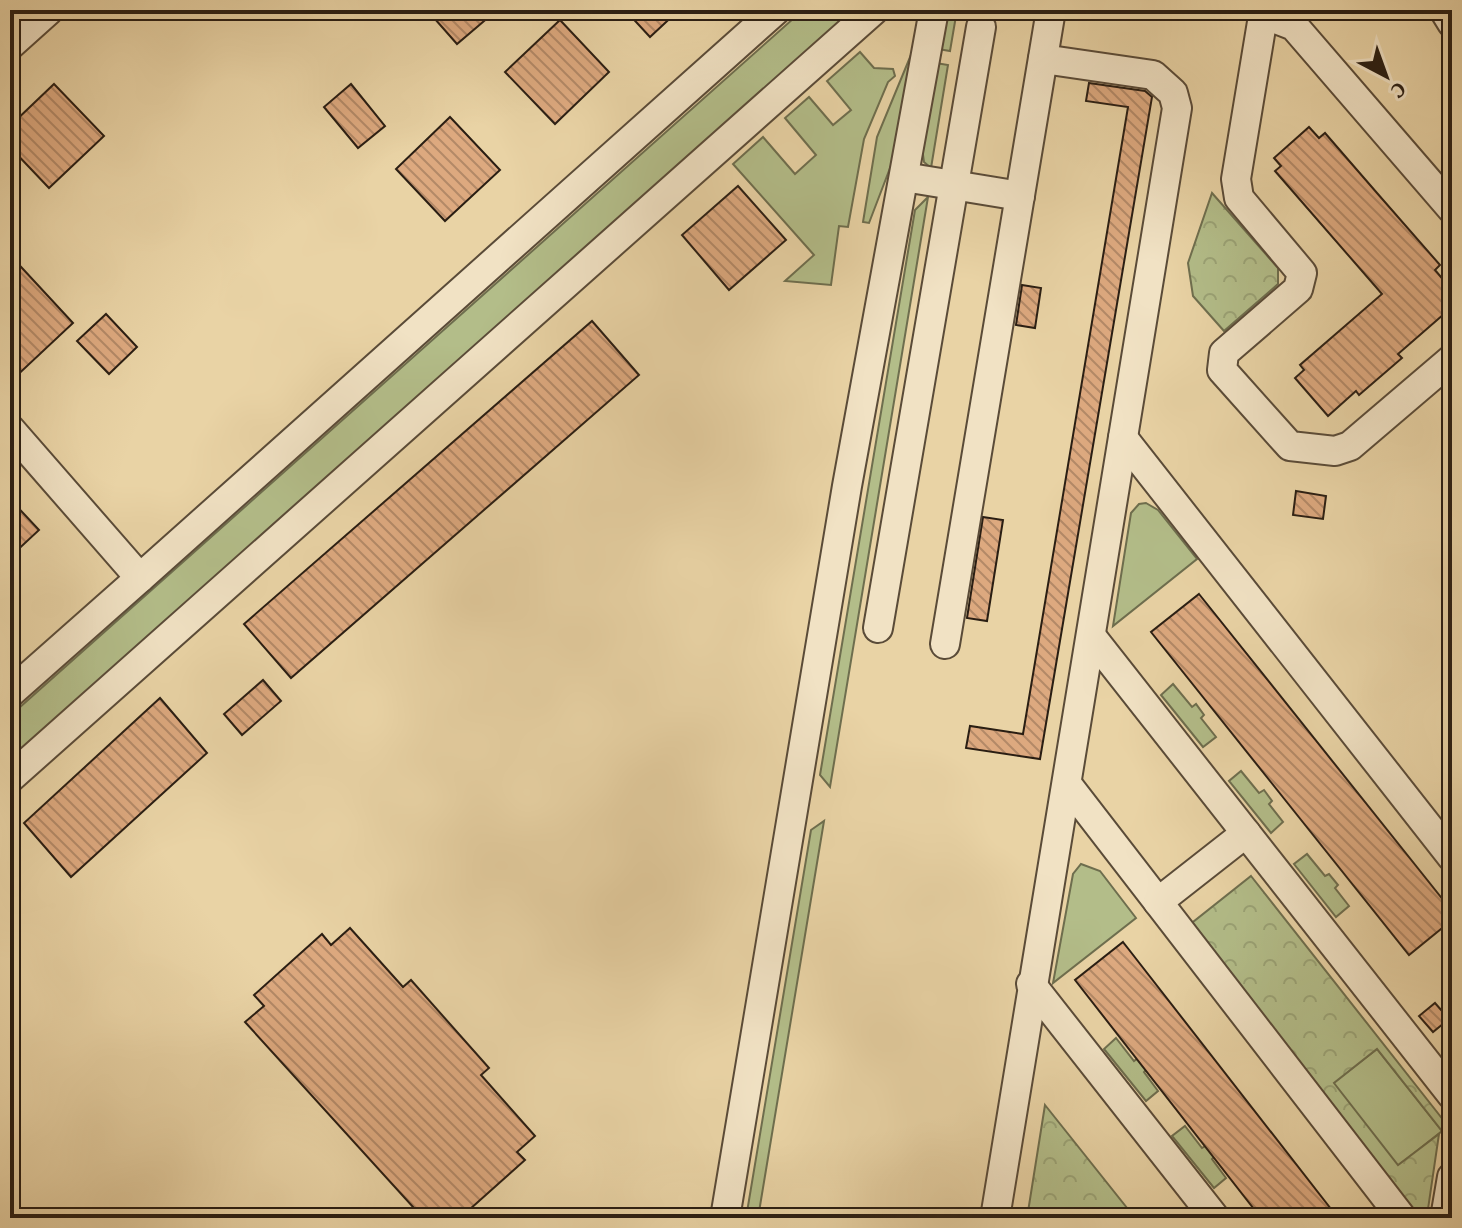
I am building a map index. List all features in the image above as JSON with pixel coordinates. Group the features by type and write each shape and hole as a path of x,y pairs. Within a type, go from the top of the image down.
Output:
{"street":[{"path":"10,693 776,10"},
{"path":"10,778 874,10"},
{"path":"725,1218 847,486 934,10"},
{"path":"945,644 1051,10"},
{"path":"1444,10 1452,23"},
{"path":"1451,361 1350,446 1335,451 1290,446 1222,370 1224,353 1298,289 1303,280 1302,273 1239,198 1236,179 1264,12 1294,26 1452,209"},
{"path":"878,628 981,27"},
{"path":"995,1218 1177,108 1173,93 1153,75 1043,59"},
{"path":"904,177 1020,196"},
{"path":"10,429 140,578"},
{"path":"1123,438 1452,857"},
{"path":"1091,636 1452,1095"},
{"path":"1067,784 1402,1218"},
{"path":"1158,902 1246,833"},
{"path":"1031,984 1215,1218"}],"green space":[{"path":"803,10 859,10 10,767 10,716"},
{"path":"945,10 957,10 950,51 938,49"},
{"path":"913,50 895,155 869,223 863,222 877,137"},
{"path":"860,52 874,68 893,69 895,76 888,82 864,139 848,227 839,226 831,285 785,281 814,255 733,164 763,137 795,174 816,155 785,118 809,97 833,125 851,110 827,81"},
{"path":"936,63 948,65 931,168 924,162 922,148"},
{"path":"1212,193 1278,268 1278,284 1224,331 1193,296 1188,263"},
{"path":"928,197 830,787 820,775 915,210"},
{"path":"1146,503 1158,510 1197,559 1113,626 1131,513 1139,504"},
{"path":"1173,684 1192,707 1196,704 1204,715 1201,718 1216,737 1203,747 1161,695"},
{"path":"1241,771 1259,793 1264,790 1272,801 1269,804 1283,822 1271,833 1229,781"},
{"path":"824,821 758,1218 746,1218 811,830"},
{"path":"1307,854 1325,876 1329,874 1338,885 1335,888 1349,906 1336,917 1294,864"},
{"path":"1081,864 1100,871 1136,918 1053,983 1073,874"},
{"path":"1251,876 1448,1126 1442,1131 1377,1049 1334,1083 1398,1165 1439,1134 1427,1216 1414,1215 1188,926"},
{"path":"1116,1038 1134,1061 1138,1058 1147,1069 1144,1072 1158,1091 1146,1101 1104,1049"},
{"path":"1377,1049 1442,1131 1398,1166 1333,1083"},
{"path":"1045,1105 1135,1218 1027,1218"},
{"path":"1185,1126 1202,1148 1207,1145 1215,1156 1212,1159 1226,1178 1214,1188 1172,1136"}],"building":[{"path":"427,10 497,10 457,44"},
{"path":"625,10 679,10 650,37"},
{"path":"560,20 609,72 555,124 505,72"},
{"path":"1089,83 1145,91 1152,97 1040,759 966,748 970,726 1023,734 1128,107 1086,101"},
{"path":"54,84 104,136 49,188 10,147 10,126"},
{"path":"351,84 385,126 358,148 324,107"},
{"path":"450,117 500,170 445,221 396,169"},
{"path":"1309,127 1319,138 1325,133 1440,265 1435,270 1452,290 1452,307 1398,354 1402,358 1359,395 1356,391 1328,416 1295,378 1304,370 1300,365 1382,294 1275,171 1281,166 1274,158"},
{"path":"738,186 786,240 729,290 682,235"},
{"path":"10,255 73,323 10,382"},
{"path":"1022,285 1041,288 1035,328 1016,325"},
{"path":"106,314 137,347 109,374 77,341"},
{"path":"592,321 639,375 291,678 244,624"},
{"path":"1296,491 1326,496 1323,519 1293,515"},
{"path":"10,499 39,530 10,557"},
{"path":"983,517 1003,520 987,621 967,618"},
{"path":"1199,594 1452,911 1452,920 1409,955 1151,632"},
{"path":"263,680 281,701 242,735 224,714"},
{"path":"160,698 207,753 71,877 24,823"},
{"path":"350,928 403,987 411,980 489,1068 481,1075 535,1136 517,1152 525,1160 460,1218 423,1218 245,1022 264,1006 254,995 322,934 331,945"},
{"path":"1123,942 1338,1218 1261,1218 1075,980"},
{"path":"1435,1003 1449,1019 1433,1032 1419,1016"}]}
